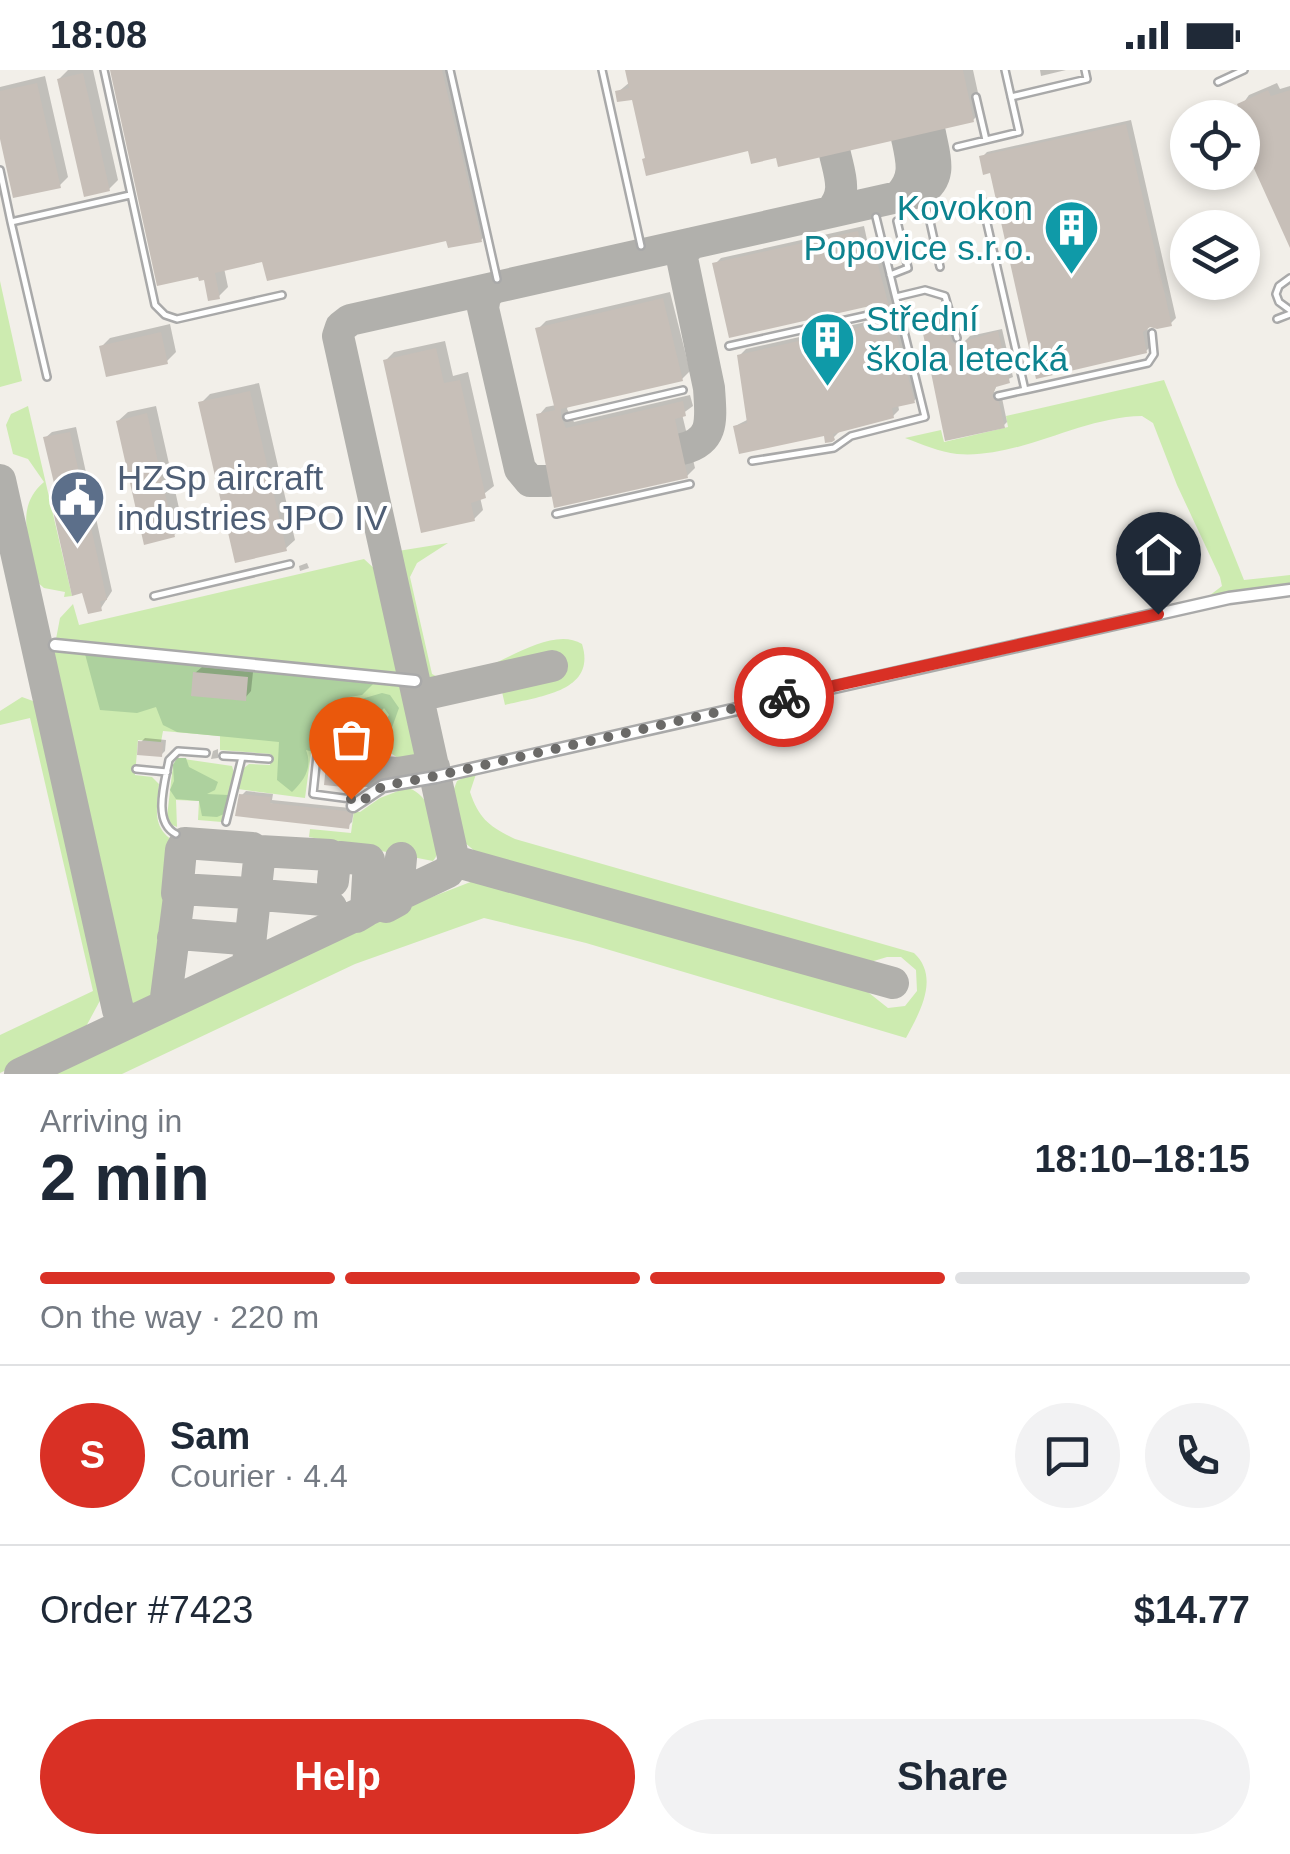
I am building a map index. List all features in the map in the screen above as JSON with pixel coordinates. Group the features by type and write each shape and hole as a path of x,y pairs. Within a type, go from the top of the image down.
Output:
{"street":[{"path":"355,805 390,784 1210,602 1290,590"},
{"path":"54,644 415,681"}],"lane":[{"path":"104,70 155,304 165,316 177,319 282,296"},
{"path":"450,70 497,280"},
{"path":"602,70 642,246"},
{"path":"958,147 1019,132 1005,70"},
{"path":"1011,97 1087,79 1085,70"},
{"path":"1218,82 1244,70"},
{"path":"976,96 986,140"},
{"path":"0,170 47,377"},
{"path":"12,222 130,195"},
{"path":"981,197 1025,390"},
{"path":"927,208 940,267"},
{"path":"752,461 834,448 850,436 925,418 876,217"},
{"path":"890,275 908,268 897,221"},
{"path":"1278,319 1290,312 1276,294 1279,286 1290,278"},
{"path":"896,297 925,290 946,296 958,338"},
{"path":"729,346 872,314"},
{"path":"998,396 1148,363 1154,354 1152,333"},
{"path":"567,417 683,390"},
{"path":"556,514 690,484"},
{"path":"154,596 290,564"},
{"path":"176,834 162,820 170,756 176,752 206,753"},
{"path":"223,756 269,759"},
{"path":"317,756 313,794 351,799 355,805"},
{"path":"226,822 242,758"},
{"path":"136,769 167,772"}],"green space":[{"path":"0,281 22,381 0,387"},
{"path":"1164,380 1244,580 1290,575 1290,585 1205,599 1222,586 1220,577 1153,423 1142,416 1095,423 980,454 951,453 905,438 941,430 944,442 1008,427 1006,416"},
{"path":"28,406 72,596 64,597 65,592 44,588 36,581 26,515 34,492 44,482 28,459 13,454 6,425 11,414"},
{"path":"448,543 417,563 410,577 432,674 447,678 465,676 546,641 565,639 582,644 581,673 573,682 548,694 505,705 500,683 554,672 552,660 451,682 438,683 429,678 398,551"},
{"path":"364,559 377,571 400,674 56,639 60,618 73,604 79,625"},
{"path":"53,651 402,685 416,752 410,760 401,760 359,732 356,758 311,753 305,798 238,789 244,768 249,764 270,765 271,754 220,750 220,736 163,731 161,742 138,740 135,775 152,777 159,784 159,824 176,842 162,985 154,1000 137,1008 126,996 51,658"},
{"path":"85,654 374,683 362,695 349,697 336,712 339,720 355,721 363,729 354,736 332,734 321,754 306,750 306,773 292,792 277,780 279,742 177,732 163,725 156,707 137,713 100,710"},
{"path":"382,693 390,695 399,708 390,733 384,732 389,715 384,708 371,724 357,714 358,700"},
{"path":"22,697 33,701 43,715 103,995 82,1034 0,1073 0,1035 93,991 30,718 0,725 0,711"},
{"path":"177,758 232,766 234,773 222,822 198,820 199,801 176,800 177,827 170,824 167,817"},
{"path":"177,758 186,758 189,767 218,782 215,790 207,794 228,795 224,814 202,816 199,801 176,799 170,790"},
{"path":"477,771 470,792 477,809 492,826 515,839 914,953 922,962 927,984 922,1006 906,1038 586,943 484,918 355,964 122,1074 42,1074 347,930 473,881 492,881 796,962 799,969 859,985 888,1008 905,1006 917,991 916,970 901,957 857,966 496,869 464,842 452,794 457,781"},
{"path":"406,788 423,798 434,819 439,843 433,861 309,837 310,829 351,833 354,811 360,812 380,798"}],"building":[{"path":"110,70 442,70 482,242 448,248 446,241 267,281 262,262 215,273 220,299 208,301 204,280 199,281 198,277 157,286"},
{"path":"625,70 963,70 974,122 778,167 776,158 751,164 748,151 646,176 632,100 617,102 615,91 629,88"},
{"path":"83,73 110,191 84,197 57,79"},
{"path":"37,83 61,188 13,198 0,139 0,91"},
{"path":"1268,90 1271,96 1290,90 1290,248 1260,182 1260,100 1246,100"},
{"path":"1126,124 1172,326 1150,327 1143,332 1147,353 1036,379 990,173 983,175 979,156"},
{"path":"858,231 863,254 874,250 915,403 892,408 894,418 833,434 832,442 825,443 824,436 739,454 733,426 747,423 737,355 874,324 879,314 870,306 729,338 712,263"},
{"path":"663,298 683,381 561,409 561,417 566,428 683,401 686,416 675,419 688,478 554,508 536,414 555,410 535,328"},
{"path":"942,308 951,342 955,344 998,331 1010,383 996,387 992,396 999,402 1005,428 945,441 919,314"},
{"path":"161,332 168,364 106,377 99,346"},
{"path":"436,348 444,383 460,380 486,498 471,503 475,521 421,533 383,360"},
{"path":"250,391 287,551 235,563 198,402"},
{"path":"147,413 175,537 144,545 116,421"},
{"name":"HZSp aircraft industries JPO IV","path":"70,432 107,600 100,601 102,611 88,614 82,593 72,596 51,502 58,500 43,437"},
{"path":"193,672 248,677 246,701 191,696"},
{"path":"138,741 163,743 162,757 137,755"},
{"path":"327,755 356,758 353,788 324,785"},
{"path":"239,794 271,797 270,803 346,811 351,814 349,829 235,816"}],"taxiway":[{"path":"893,983 454,861 338,336 350,320 920,192 935,173 930,133"},
{"path":"899,196 911,176 907,138"},
{"path":"830,212 841,192 835,154"},
{"path":"682,449 706,434 710,419 709,388 682,258 683,251 693,243"},
{"path":"493,288 485,296 483,308 520,469 530,481 548,481"},
{"path":"0,480 118,1010 126,1019 136,1019"},
{"path":"418,696 552,666"},
{"path":"355,770 398,773 434,767"},
{"path":"177,893 185,843 252,848 258,855"},
{"path":"244,968 248,963 260,851 330,855 335,861"},
{"path":"333,881 335,861 340,857 369,860 366,911 356,917"},
{"path":"386,907 397,901 401,858"},
{"path":"20,1074 448,872 454,861"},
{"path":"165,1005 180,889 249,893 254,900 261,895 324,900 331,907"},
{"path":"173,938 179,934 242,939 250,945"}],"way so far":[{"path":"351,799 358,804 390,784 784,697"}],"place":[{"name":"Kovokon Popovice s.r.o.","path":"1072,277"},
{"name":"Střední škola letecká","path":"827,388"},
{"name":"HZSp aircraft industries JPO IV","path":"78,547"}],"route":[{"path":"784,697 1158,614"}]}
